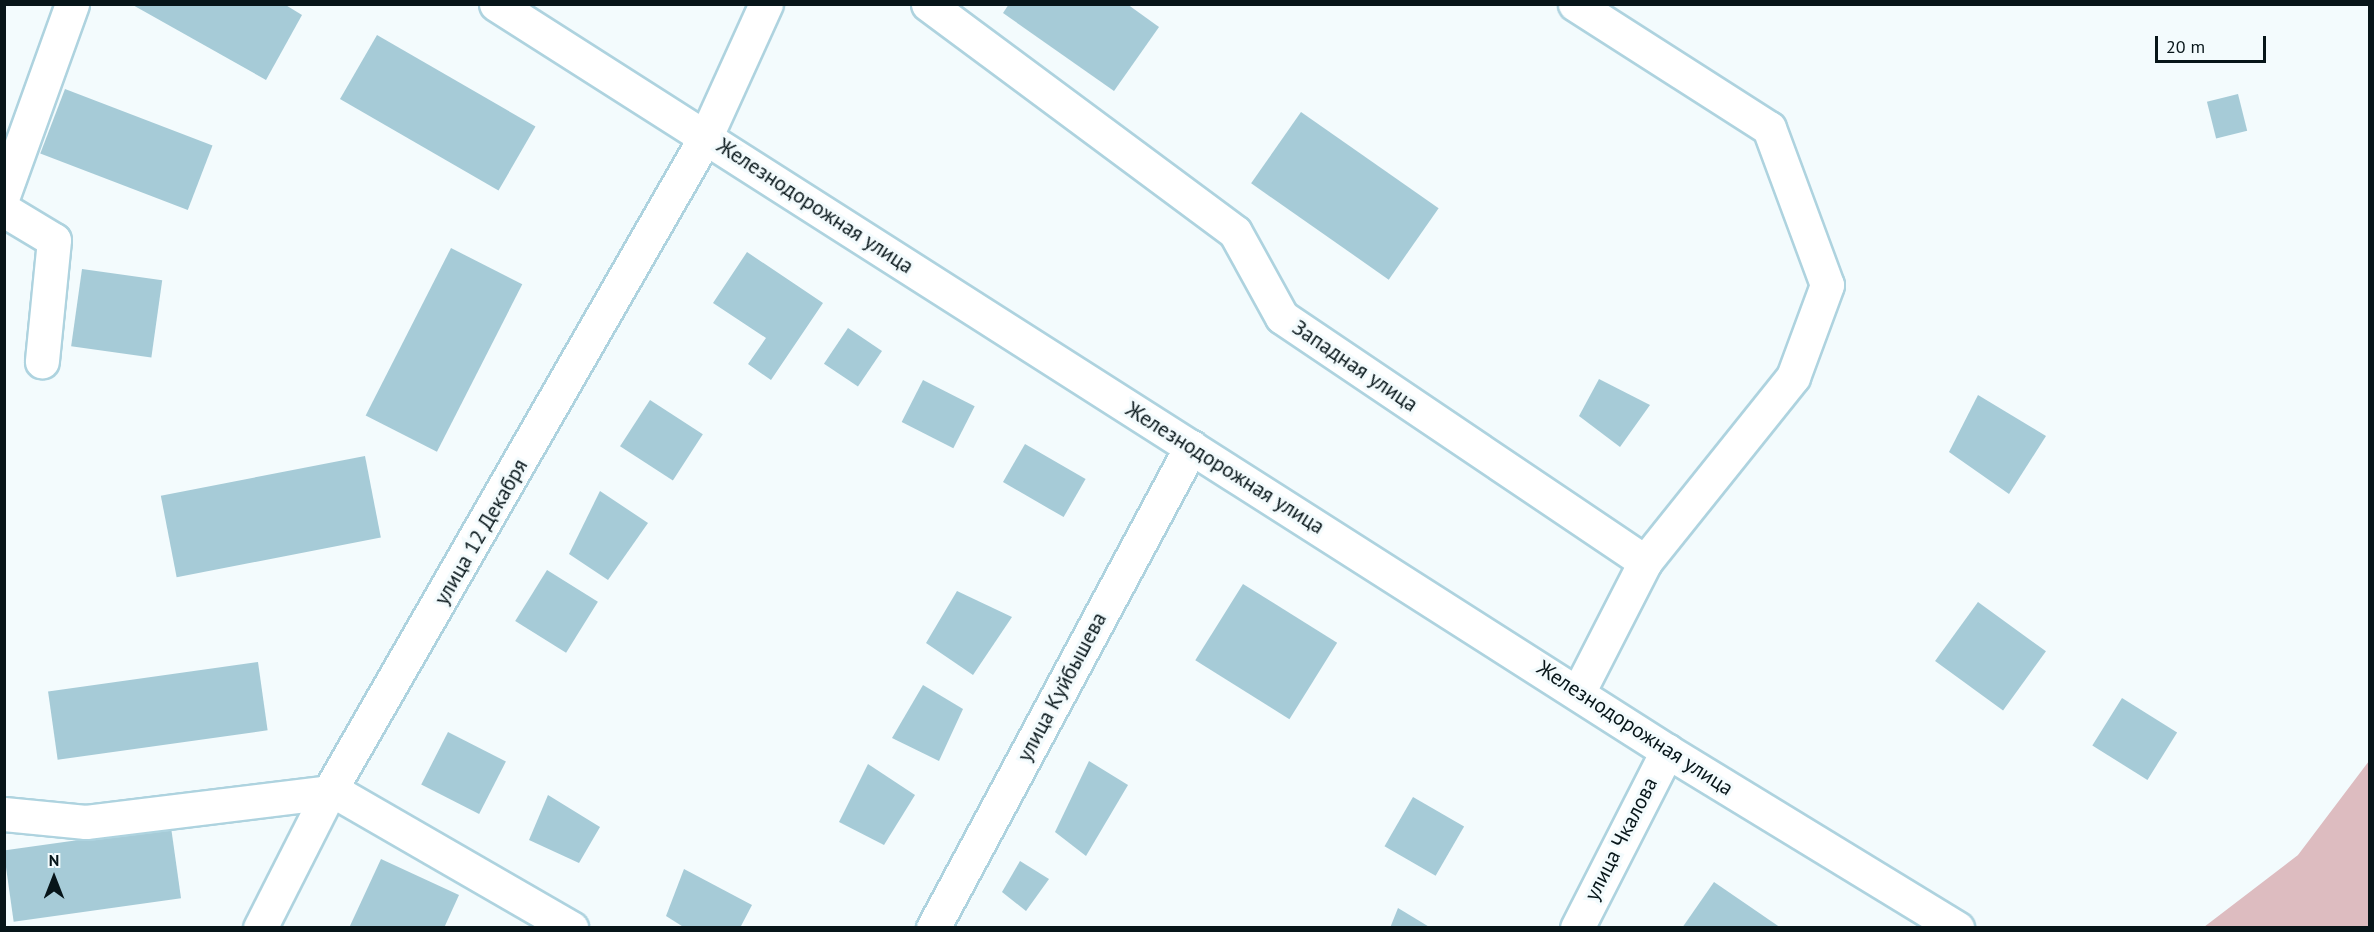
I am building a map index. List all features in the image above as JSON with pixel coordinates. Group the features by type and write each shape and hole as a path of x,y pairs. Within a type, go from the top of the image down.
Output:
{"street":[{"path":"4,193 72,4"},
{"name":"Железнодорожная улица","path":"496,4 1579,691 1667,751 1957,927"},
{"name":"улица 12 Декабря","path":"260,927 332,791 706,136 766,4"},
{"name":"Западная улица","path":"928,4 1235,232 1282,317 1645,562"},
{"path":"1575,4 1769,128 1827,285 1793,377 1645,562 1579,691"},
{"path":"4,210 54,240 42,361"},
{"name":"улица Куйбышева","path":"933,927 1191,447"},
{"name":"улица Чкалова","path":"1577,927 1667,751"},
{"path":"4,814 86,822 332,791 571,927"}],"shaded area":[{"path":"2369,761 2369,927 2204,927 2298,855"}],"building":[{"path":"131,4 284,4 302,15 266,80"},
{"path":"1009,4 1127,4 1159,27 1114,91 1003,13"},
{"path":"377,35 535,126 498,191 340,99"},
{"path":"65,89 213,146 188,210 40,153"},
{"path":"2238,94 2247,131 2216,139 2207,102"},
{"path":"1301,112 1439,208 1389,280 1251,183"},
{"path":"451,248 522,284 437,452 366,416"},
{"path":"747,252 823,303 771,380 748,364 766,338 713,303"},
{"path":"82,269 162,280 151,358 71,346"},
{"path":"848,328 882,351 858,387 824,364"},
{"path":"1599,379 1650,405 1620,447 1579,416"},
{"path":"923,380 975,406 953,448 902,422"},
{"path":"1978,395 2046,436 2009,494 1949,452"},
{"path":"650,400 703,434 673,480 620,446"},
{"path":"1025,444 1086,479 1064,517 1003,482"},
{"path":"365,456 381,537 177,577 161,496"},
{"path":"600,491 648,523 608,580 569,554"},
{"path":"547,570 598,602 566,653 515,621"},
{"path":"1243,584 1337,643 1289,719 1195,660"},
{"path":"957,591 1012,617 973,675 926,643"},
{"path":"1978,602 2046,651 2003,710 1935,661"},
{"path":"258,662 268,730 58,760 48,692"},
{"path":"923,685 963,709 939,761 892,738"},
{"path":"2122,698 2177,732 2147,780 2092,745"},
{"path":"448,732 506,762 479,814 421,785"},
{"path":"1089,761 1128,785 1086,856 1055,832"},
{"path":"868,764 915,795 884,845 839,822"},
{"path":"548,795 600,827 579,863 529,840"},
{"path":"1413,797 1464,827 1436,876 1384,846"},
{"path":"171,827 181,898 14,922 4,850"},
{"path":"381,859 459,895 444,928 349,928"},
{"path":"1020,861 1049,879 1026,911 1002,892"},
{"path":"684,869 752,905 740,928 685,928 666,916"},
{"path":"1714,882 1781,928 1682,928"},
{"path":"1398,908 1431,928 1390,928"}]}
